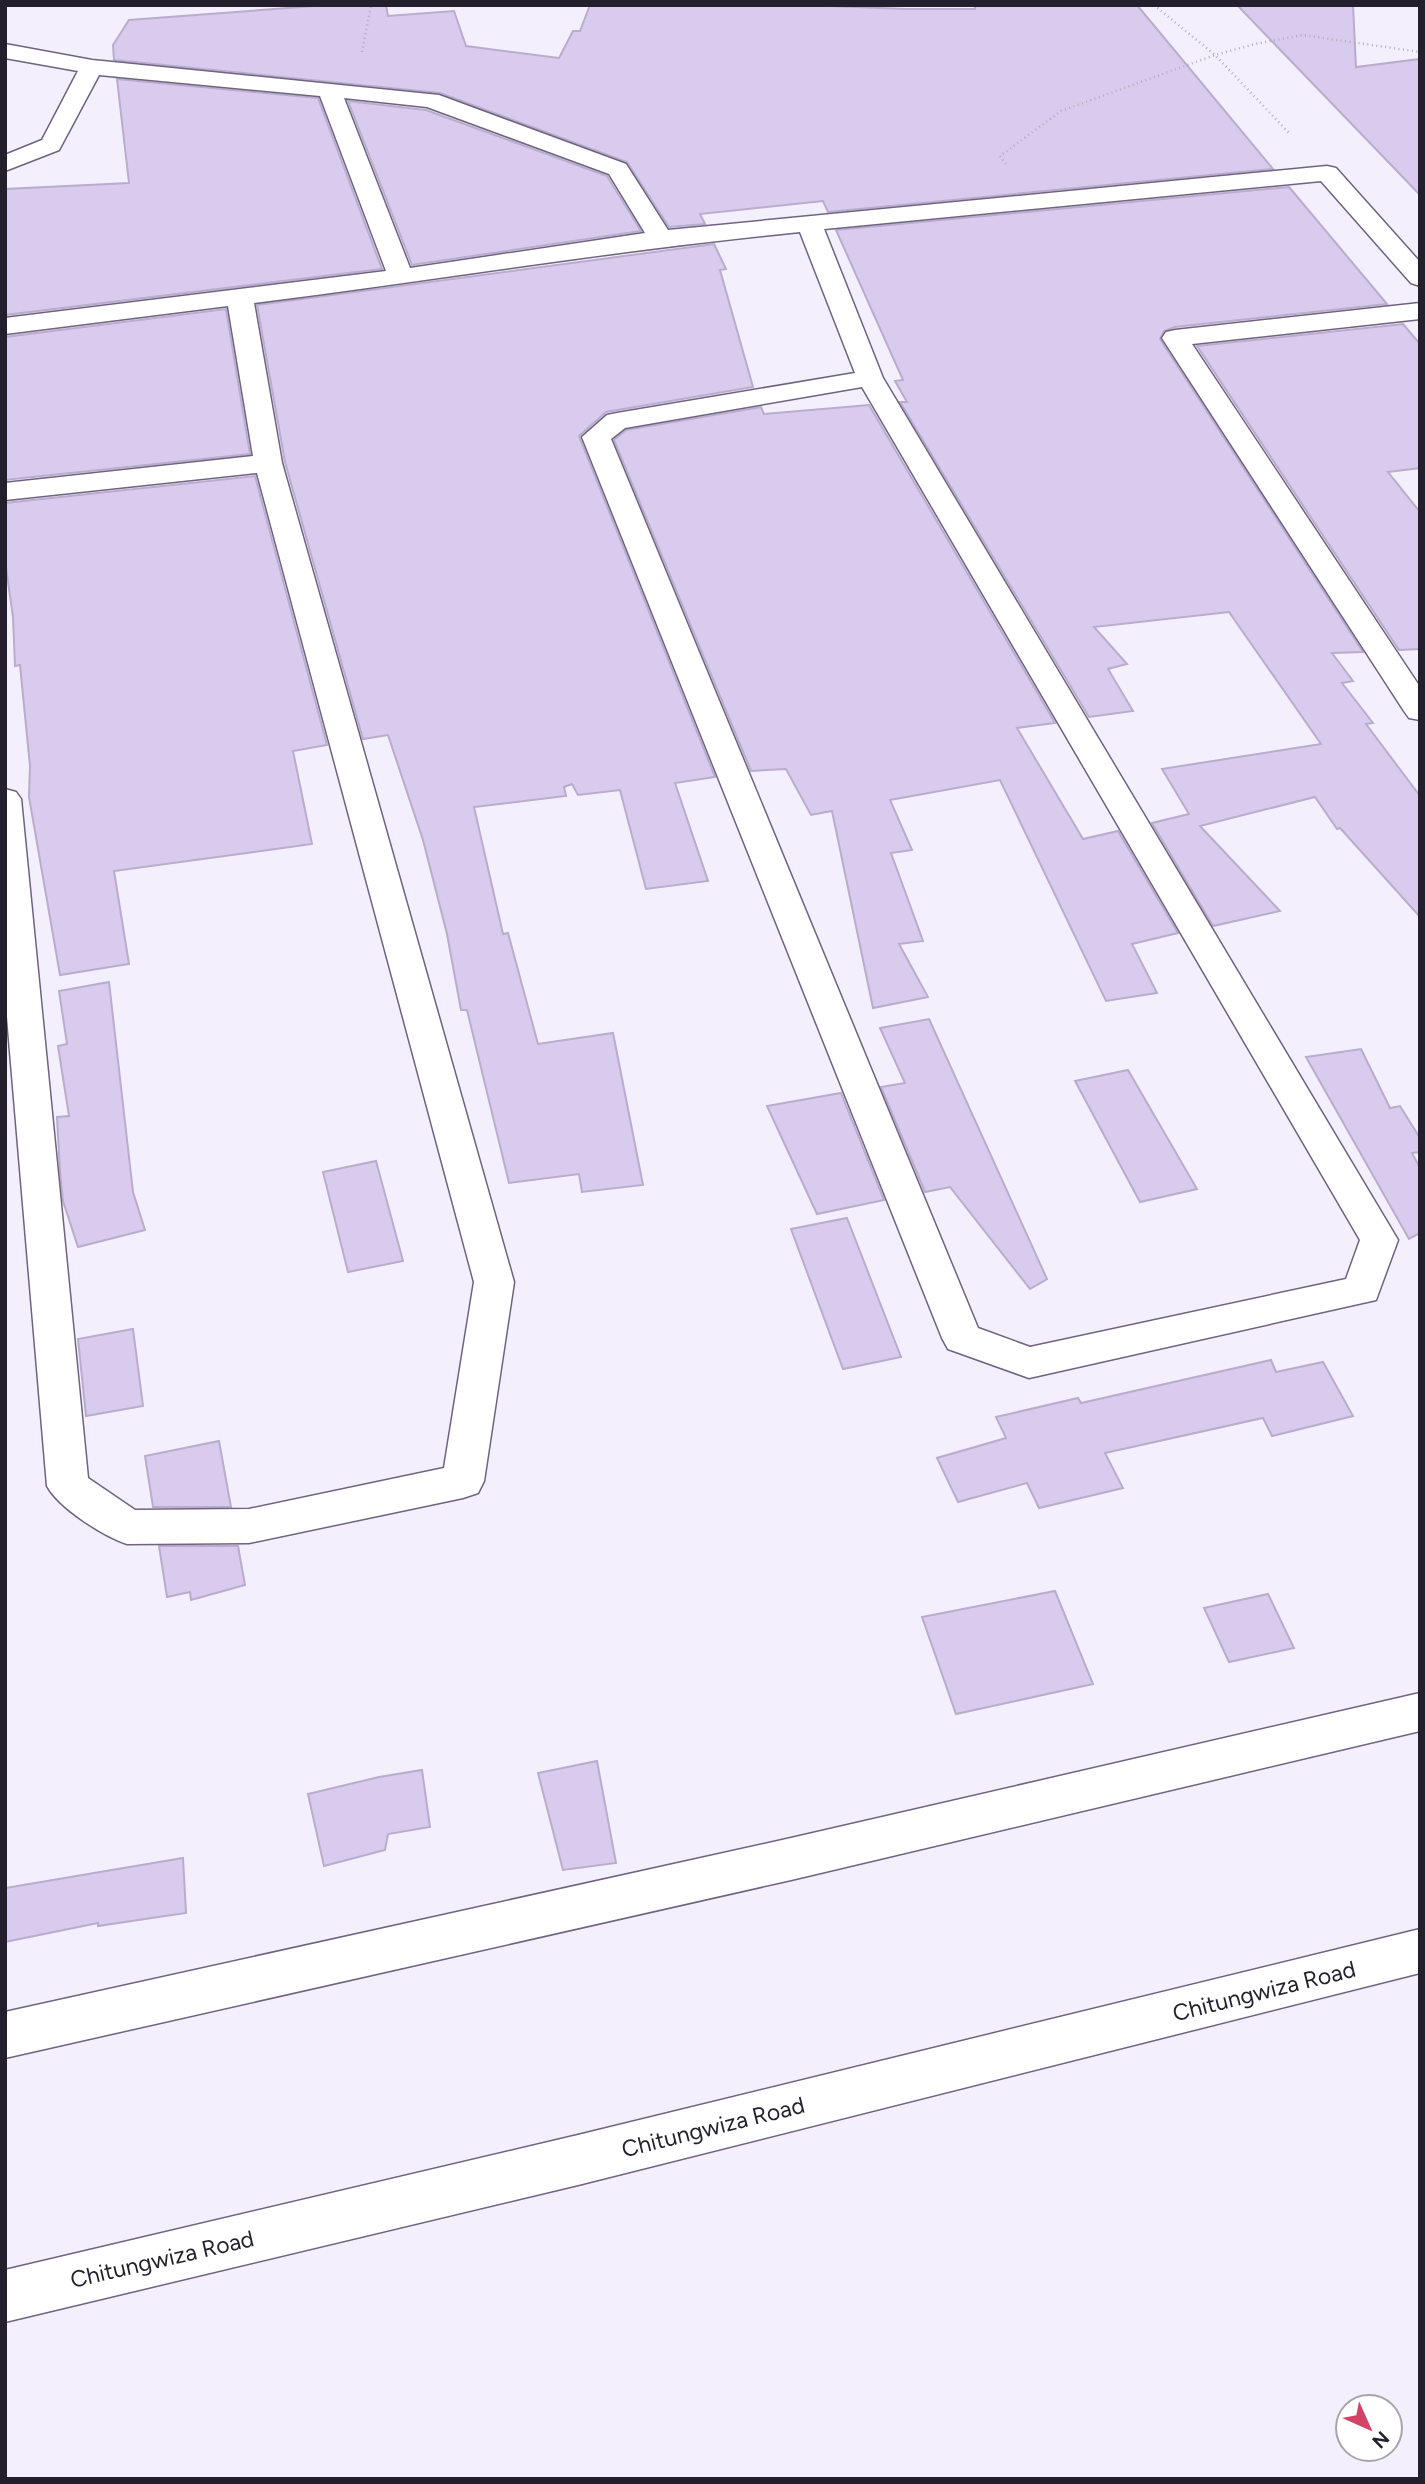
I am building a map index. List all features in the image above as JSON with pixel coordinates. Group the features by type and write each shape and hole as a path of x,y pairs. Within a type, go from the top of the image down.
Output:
{"street":[{"path":"5,51 92,67 432,100 618,169 661,238"},
{"path":"5,164 51,145 92,67"},
{"path":"330,90 401,277"},
{"path":"5,326 240,299 661,238 1327,173 1420,278"},
{"path":"809,222 870,378 1379,1240 1362,1290 1029,1363 962,1338 596,437 617,421 870,378"},
{"path":"5,799 68,1486 127,1527 249,1526 463,1481 494,1282 268,463 240,299"},
{"path":"1420,312 1175,338 1420,711"},
{"path":"5,492 268,463"},
{"path":"5,2035 791,1859 1420,1712"},
{"name":"Chitungwiza Road","path":"5,2296 592,2157 1420,1951"}],"path":[{"path":"1154,5 1215,55 1327,173"},
{"path":"1030,200 1000,156 1061,111 1215,55 1303,35 1420,52"}],"building":[{"path":"327,5 386,5 388,16 454,11 466,46 559,58 573,31 580,31 590,5 803,5 975,9 975,5 1137,5 1273,169 828,212 823,201 700,214 705,224 669,227 627,162 440,93 114,60 113,45 129,20"},
{"path":"1237,5 1353,5 1356,67 1420,59 1420,195"},
{"path":"117,79 318,98 382,269 5,315 5,189 129,183"},
{"path":"348,101 426,110 607,176 641,231 412,265"},
{"path":"1289,187 1387,304 1175,327 1164,331 1160,339 1363,652 1332,653 1353,681 1342,683 1373,723 1366,724 1420,796 1420,917 1340,828 1337,829 1315,797 1200,826 1280,911 1213,926 1152,823 1189,814 1162,769 1321,744 1229,612 1094,627 1127,664 1108,669 1133,711 1089,717 900,402 907,402 895,381 903,380 836,230"},
{"path":"714,244 726,269 720,270 753,387 606,412 579,436 715,777 675,783 708,881 646,889 620,790 578,795 572,784 564,787 566,796 474,807 503,934 508,933 538,1044 613,1033 643,1185 582,1192 579,1174 509,1183 467,1010 461,1010 447,934 423,840 388,735 363,739 285,462 257,305"},
{"path":"226,309 250,454 5,480 5,337"},
{"path":"1403,324 1420,344 1420,468 1388,472 1420,512 1420,649 1399,650 1197,346"},
{"path":"869,405 1055,723 1017,728 1083,839 1118,831 1178,933 1132,944 1157,993 1106,1001 1000,780 890,800 912,850 891,853 923,941 899,944 928,997 873,1008 832,811 811,815 786,769 751,771 614,440 626,430 761,407 764,414"},
{"path":"255,476 327,745 293,751 312,844 114,871 129,964 60,975 29,797 30,766 20,665 15,666 13,617 5,561 5,503"},
{"path":"109,982 133,1192 145,1230 78,1247 63,1201 60,1172 57,1117 69,1116 58,1046 67,1044 59,991"},
{"path":"929,1019 1047,1279 1030,1289 950,1187 925,1192 881,1087 905,1083 880,1028"},
{"path":"1361,1049 1390,1108 1400,1106 1420,1138 1420,1152 1412,1153 1420,1168 1420,1233 1409,1239 1306,1057"},
{"path":"1128,1070 1197,1189 1140,1202 1075,1081"},
{"path":"841,1093 884,1200 817,1214 767,1106"},
{"path":"376,1161 403,1261 348,1272 323,1172"},
{"path":"847,1218 901,1357 843,1369 791,1229"},
{"path":"133,1329 143,1406 86,1416 78,1339"},
{"path":"1271,1360 1276,1372 1323,1362 1353,1416 1272,1436 1263,1418 1105,1453 1123,1488 1039,1508 1027,1483 958,1502 937,1458 1006,1438 996,1417 1078,1398 1081,1403"},
{"path":"219,1441 231,1507 153,1507 145,1456"},
{"path":"159,1546 238,1546 245,1585 191,1600 190,1592 167,1597"},
{"path":"1055,1591 1093,1684 956,1714 922,1617"},
{"path":"1268,1594 1294,1648 1229,1662 1204,1608"},
{"path":"597,1761 616,1863 563,1870 538,1773"},
{"path":"422,1770 430,1827 388,1834 385,1850 324,1866 308,1794"},
{"path":"183,1858 186,1913 98,1926 98,1923 5,1942 5,1888"}]}
